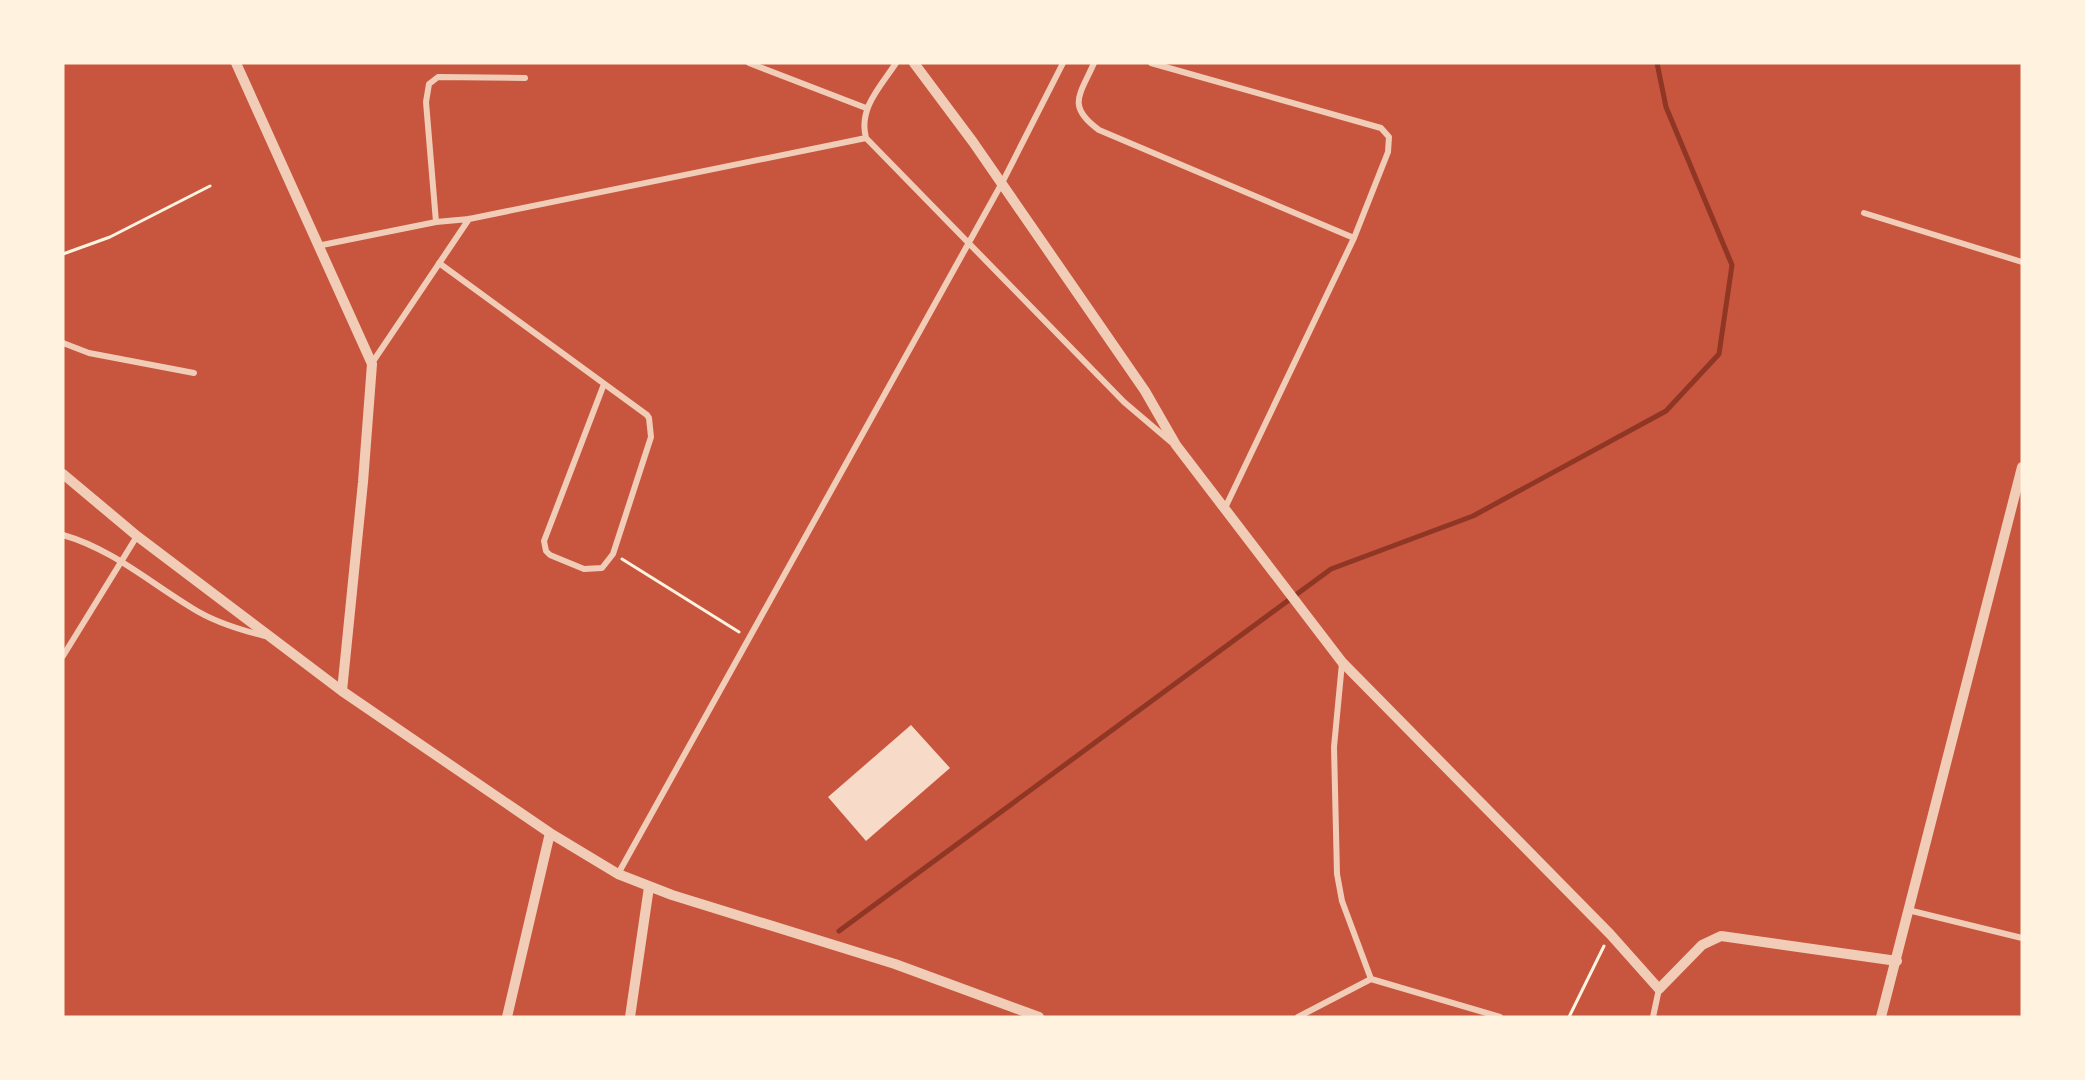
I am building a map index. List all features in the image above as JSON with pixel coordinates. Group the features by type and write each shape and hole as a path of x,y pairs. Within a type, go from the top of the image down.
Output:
{"street":[{"path":"236,63 372,364"},
{"path":"749,63 866,108"},
{"path":"896,63 866,108 864,122 866,138 1124,402 1176,445"},
{"path":"914,63 1002,183 1145,391 1176,445 1342,662 1610,934 1659,989"},
{"path":"618,874 1002,183 1063,63"},
{"path":"1094,63 1081,92 1078,108 1084,119 1099,130 1354,238"},
{"path":"1151,63 1386,131 1390,145 1354,238 1224,509"},
{"path":"436,222 426,102 429,84 438,77 525,78"},
{"path":"317,246 436,222 469,219 866,138"},
{"path":"1864,213 2022,262"},
{"path":"342,691 363,482 372,364 469,219"},
{"path":"439,263 647,415 652,430 613,554 602,568 591,570 550,555 544,546 545,537 604,384"},
{"path":"63,343 88,353 194,373"},
{"path":"1881,1017 2022,467"},
{"path":"63,474 137,536 342,691 550,833 618,874 649,887 895,964 1039,1017"},
{"path":"63,535 120,560 193,609 223,624 271,637"},
{"path":"63,656 120,560 137,536"},
{"path":"1342,662 1334,747 1337,873 1342,901 1371,979"},
{"path":"507,1017 550,833"},
{"path":"630,1017 649,887"},
{"path":"1908,910 2022,938"},
{"path":"1653,1017 1659,989 1702,945 1721,936 1897,961"},
{"path":"1298,1017 1371,979 1500,1017"}],"path":[{"path":"63,254 110,237 210,186"},
{"path":"613,554 749,639"},
{"path":"1569,1017 1610,934"}],"building":[{"path":"911,725 950,768 866,841 828,797"}],"waterway":[{"path":"839,931 1331,569 1473,516 1666,411 1719,354 1732,265 1666,107 1657,63"}]}
